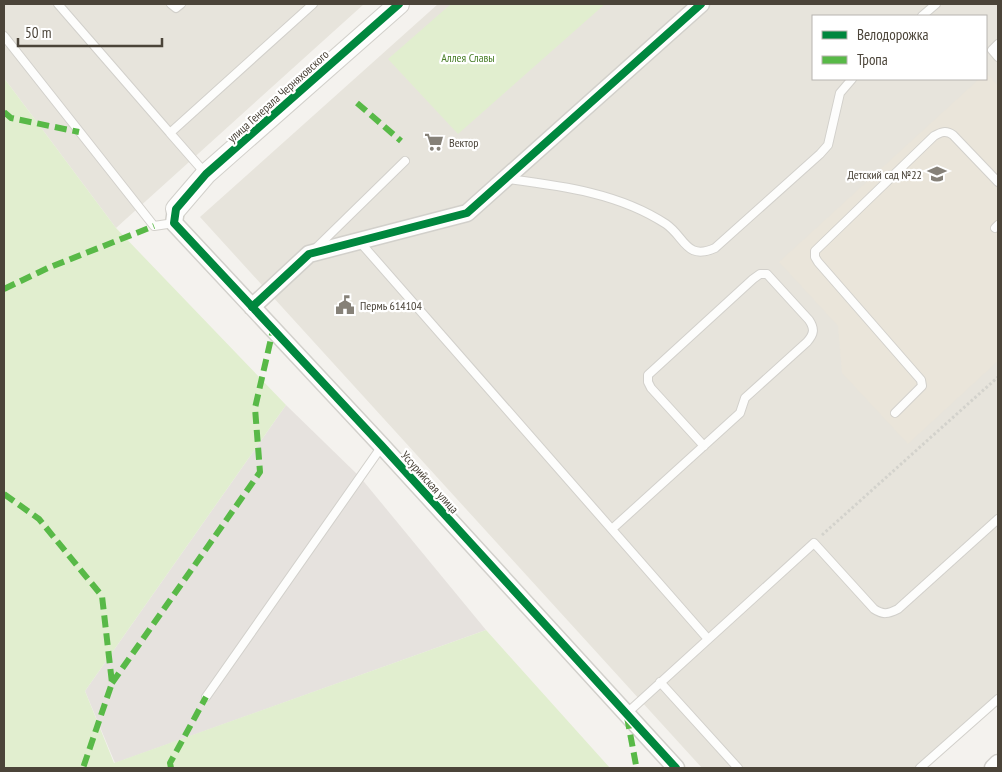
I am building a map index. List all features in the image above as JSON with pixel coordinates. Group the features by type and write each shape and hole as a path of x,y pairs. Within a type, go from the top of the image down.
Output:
{"street":[{"name":"улица Генерала Черняховского","path":"175,216 206,174 399,4"},
{"path":"252,307 310,254 466,213 701,4"},
{"name":"Уссурийская улица","path":"175,216 252,307 382,446 676,768"},
{"path":"993,768 998,763"}],"lane":[{"path":"58,4 206,174"},
{"path":"172,4 176,8 181,4"},
{"path":"170,133 313,4"},
{"path":"923,15 936,4"},
{"path":"4,36 154,226 175,216"},
{"path":"998,44 992,50 998,57"},
{"path":"506,179 564,186 625,203 667,225 687,247 696,252 707,252 715,248 828,145 840,93 851,80"},
{"path":"895,414 922,386 921,380 818,262 815,257 815,251 934,136 941,132 948,132 953,135 998,182"},
{"path":"310,254 405,161"},
{"path":"359,241 708,639"},
{"path":"612,529 704,446 740,413 745,398 807,342 813,334 813,327 809,320 767,274 760,274 753,279 648,375 648,382 651,388 704,446"},
{"path":"206,697 382,446"},
{"path":"626,714 814,542 874,609 881,613 889,613 898,609 998,519"},
{"path":"660,682 738,768"},
{"path":"920,768 998,699"}],"path":[{"path":"814,542 998,377"}],"shaded area":[{"path":"4,4 364,4 116,228 4,78"},
{"path":"438,4 998,4 998,704 926,768 702,768 200,217"},
{"name":"Детский сад №22","path":"987,73 998,86 998,361 908,444 842,373 838,326 779,262 978,80 987,80"},
{"path":"286,405 360,477 486,630 115,763 85,691"}],"green space":[{"name":"Аллея Славы","path":"451,4 605,4 458,134 388,59"},
{"path":"4,78 116,228 286,405 85,691 114,763 486,630 610,768 4,768"}],"marked path":[{"path":"357,103 401,141"},
{"path":"4,112 11,118 79,132"},
{"path":"4,289 48,268 154,226"},
{"path":"112,683 260,472 255,408 273,330"},
{"path":"4,494 39,519 102,596 112,683 83,768"},
{"path":"171,768 170,763 206,697"},
{"path":"627,717 636,765 634,768"}],"cycle path":[{"path":"399,4 206,174 176,209 174,223 382,446 676,768"},
{"path":"252,307 309,254 467,213 701,4"}],"place":[{"name":"Вектор","path":"434,142"},
{"name":"Детский сад №22","path":"937,174"},
{"name":"Пермь 614104","path":"345,305"}]}
